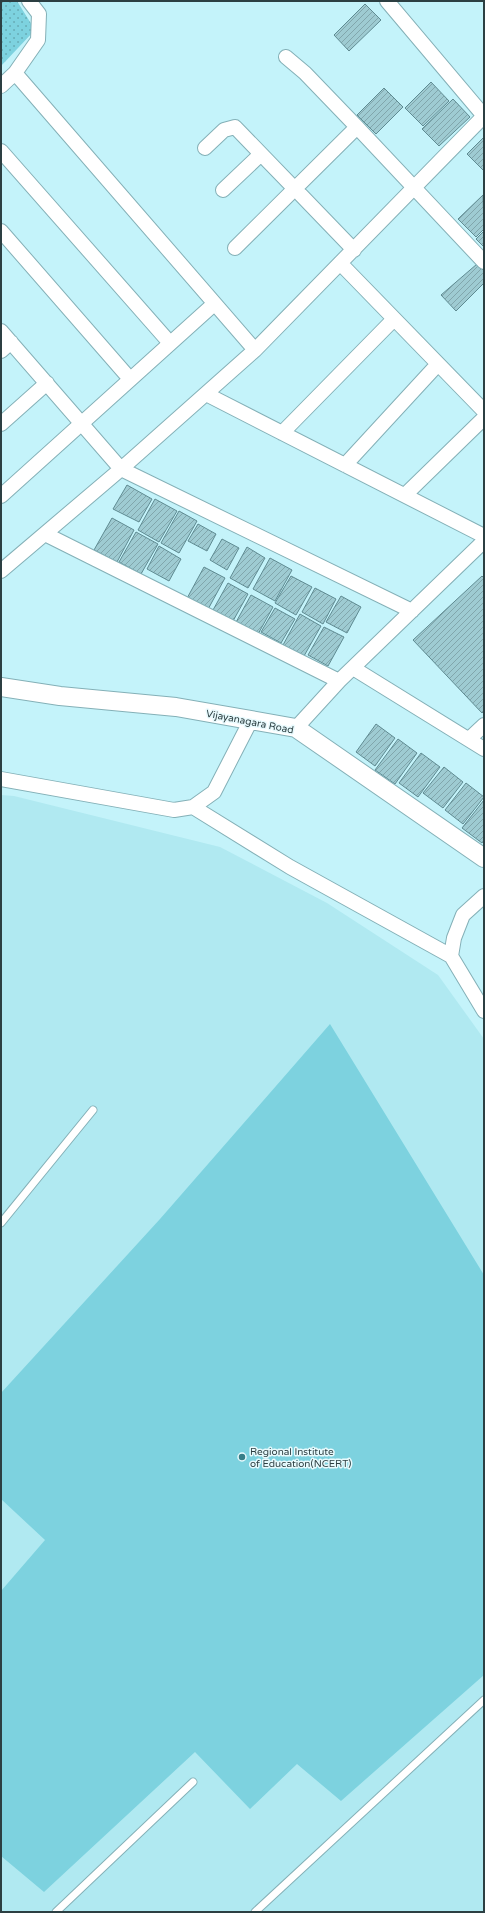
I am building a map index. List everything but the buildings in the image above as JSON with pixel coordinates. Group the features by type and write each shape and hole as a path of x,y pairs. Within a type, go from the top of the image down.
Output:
{"street":[{"path":"1,86 15,73 38,40 39,14 29,1"},
{"path":"1,571 121,469 255,350 484,116 387,1"},
{"path":"286,57 305,73 484,262"},
{"path":"15,73 255,350"},
{"path":"235,248 297,192 357,127"},
{"path":"205,148 224,130 235,128 354,250"},
{"path":"1,151 170,343"},
{"path":"223,190 261,154"},
{"path":"1,231 130,378"},
{"path":"340,263 484,411"},
{"path":"1,496 130,378 214,304"},
{"path":"282,433 394,319"},
{"path":"1,331 6,347 47,383 121,469 412,611"},
{"path":"345,465 438,364"},
{"path":"1,424 47,383"},
{"path":"206,394 484,536"},
{"path":"405,496 484,418"},
{"path":"45,534 339,681"},
{"path":"296,728 339,681 484,541"},
{"path":"353,668 484,749"},
{"name":"Vijayanagara Road","path":"1,687 60,696 176,707 296,728 484,858"},
{"path":"1,778 174,810 193,808 214,792 251,720"},
{"path":"469,739 484,725"},
{"path":"193,808 290,867 451,956 484,1011"},
{"path":"451,956 454,938 464,914 484,896"}],"lane":[{"path":"1,1223 92,1110"},
{"path":"255,1912 484,1700"},
{"path":"56,1912 193,1782"}],"shaded area":[{"path":"1,1 17,1 35,30 1,66"},
{"name":"Regional Institute of Education(NCERT)","path":"1,795 14,796 220,847 327,903 438,975 484,1039 484,1912 1,1912"},
{"path":"330,1024 484,1275 484,1675 341,1801 297,1764 250,1809 195,1752 44,1892 1,1856 1,1591 45,1540 1,1499 1,1393 160,1219"}],"place":[{"name":"Regional Institute of Education(NCERT)","path":"242,1457"}]}
